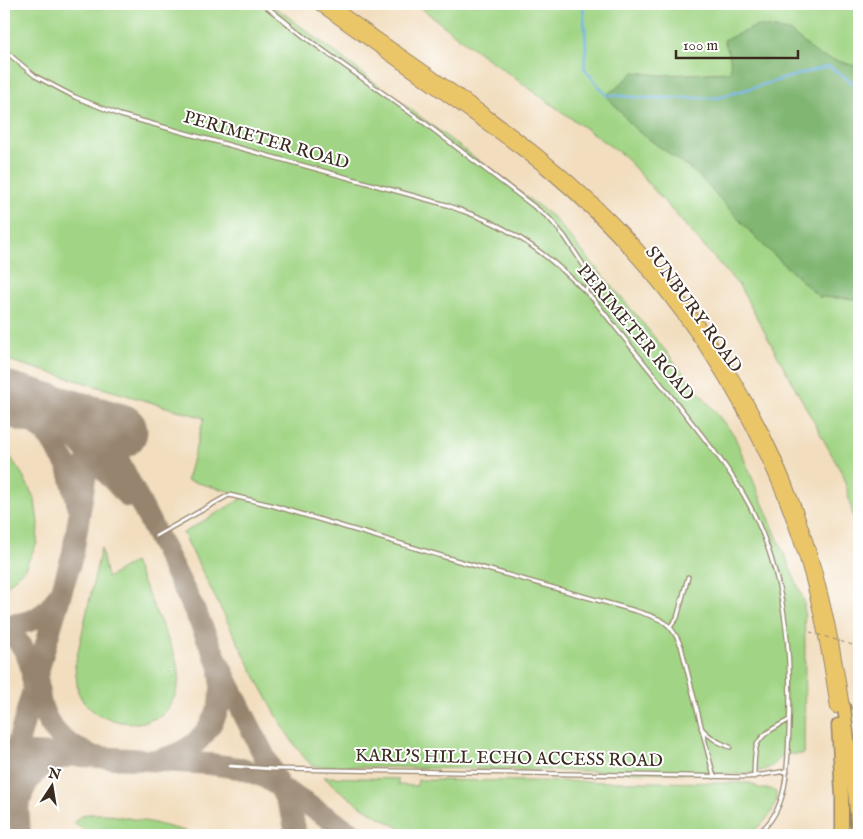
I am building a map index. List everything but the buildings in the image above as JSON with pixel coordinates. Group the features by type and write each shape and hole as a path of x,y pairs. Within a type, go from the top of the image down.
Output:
{"highway":[{"path":"840,707 842,835"},
{"path":"840,707 855,799 858,835"}],"main road":[{"name":"SUNBURY ROAD","path":"318,4 494,130 569,189 635,256 697,336 749,421 775,476 800,542 813,588 840,707"},
{"name":"SUNBURY ROAD","path":"330,4 497,122 570,181 601,208 640,250 694,318 721,358 758,422 796,508 825,602 838,663 840,707"}],"lane":[{"path":"263,4 306,38 426,124 549,218 565,237 588,272 586,292"},
{"name":"PERIMETER ROAD","path":"4,50 35,76 75,97 120,115 471,214 508,231 537,249 557,264 586,292 729,470 758,521 766,543 780,593 790,667 789,719 787,771 779,805 771,822 756,835"},
{"path":"156,536 230,495 271,505 464,563 661,619 670,627 681,646 714,777"},
{"path":"670,627 677,618 688,577"},
{"path":"754,777 755,752 760,739 789,719"},
{"path":"701,727 718,743 730,747"},
{"name":"KARL'S HILL ECHO ACCESS ROAD","path":"230,766 273,769 714,777 754,777 787,771"},
{"path":"763,830 770,835"}],"path":[{"path":"810,632 859,647"}],"green space":[{"path":"4,4 271,4 553,217 734,435 804,601 804,754 784,754 776,763 768,768 747,774 312,766 289,737 277,716 183,533 246,496 187,480 204,418 4,359"},
{"path":"416,4 859,4 859,87 635,129 696,173 759,241 819,297 859,299 859,542 844,477 740,287 624,156 467,44"},
{"path":"757,26 789,31 820,56 859,67 859,299 819,297 759,241 696,173 635,129 606,95 634,72 661,75 731,72 730,58 724,40"},
{"path":"4,450 22,474 35,500 38,523 37,543 25,568 4,589"},
{"path":"101,548 107,578 134,562 177,663 179,680 175,696 161,716 148,721 138,723 120,722 98,715 84,703 78,692 75,665"},
{"path":"324,777 398,779 398,785 417,786 418,780 750,783 761,789 770,789 776,792 776,799 775,805 762,824 744,835 416,835 391,824 367,810"},
{"path":"105,814 150,822 200,835 97,835 73,823 81,816"}],"waterway":[{"path":"583,4 586,45 584,68 606,95 646,98 717,98 828,66 859,87"}],"taxiway":[{"path":"4,401 25,413 50,438 68,467 77,505"},
{"path":"33,407 66,428 128,497"},
{"path":"73,553 94,424 106,435 194,609 286,800 292,814 296,835"},
{"path":"20,835 16,773 18,743 73,553 75,539"},
{"path":"4,625 28,621 42,615 57,597"},
{"path":"4,631 17,640 26,653 31,668 32,684"},
{"path":"161,759 189,747 209,727 220,701 220,671"},
{"path":"38,682 42,707 51,727 67,742 89,754"},
{"path":"17,752 210,764 239,768 264,777 355,835"},
{"path":"20,802 22,793 35,773 49,763 65,757"}],"runway":[{"path":"4,398 120,431"}]}
